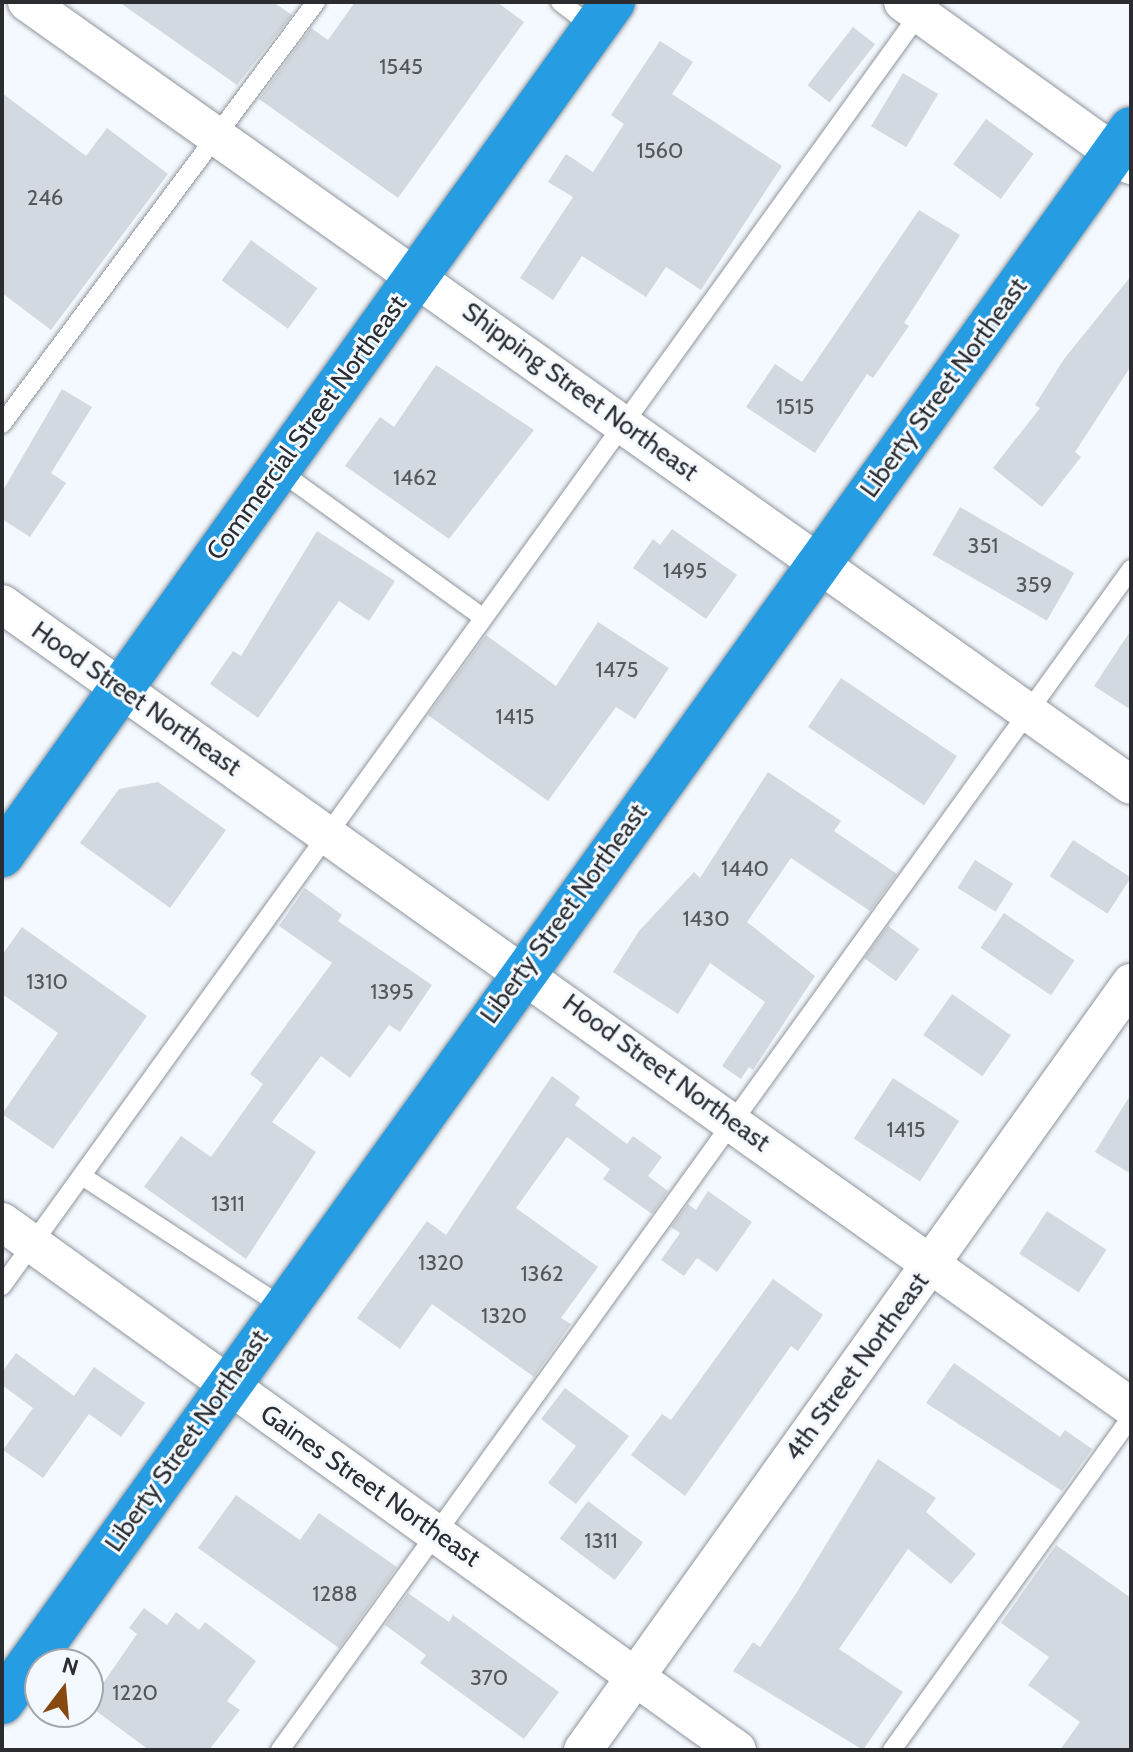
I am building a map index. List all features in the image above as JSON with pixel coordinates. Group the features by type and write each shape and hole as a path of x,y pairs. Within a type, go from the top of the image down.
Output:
{"highway":[{"name":"Commercial Street Northeast","path":"2,855 603,15"},
{"name":"Liberty Street Northeast","path":"2,1702 523,970 817,564 1125,149"}],"street":[{"name":"Shipping Street Northeast","path":"27,2 1131,785"},
{"path":"911,8 1125,149"},
{"name":"Hood Street Northeast","path":"2,604 523,970 1131,1407"},
{"name":"4th Street Northeast","path":"583,1750 1131,983"},
{"name":"Gaines Street Northeast","path":"2,1222 737,1750"}],"lane":[{"path":"2,424 219,138 316,2"},
{"path":"560,2 603,15"},
{"path":"2,1286 482,617 911,8"},
{"path":"277,469 482,617"},
{"path":"280,1750 735,1123 1131,569"},
{"path":"82,1176 283,1307"},
{"path":"892,1750 1131,1417"}],"building":[{"path":"119,2 273,2 292,15 237,85"},
{"path":"355,2 497,2 524,22 398,198 259,99 311,28 328,40"},
{"path":"853,27 875,44 830,103 807,85"},
{"path":"660,41 693,62 672,94 782,166 701,290 666,267 646,297 582,256 553,300 520,278 573,197 548,182 566,154 593,172 624,124 611,115"},
{"path":"903,73 938,94 906,147 871,126"},
{"path":"2,93 86,156 107,128 168,174 51,330 2,293"},
{"path":"986,119 1034,154 1001,199 953,164"},
{"path":"919,210 960,235 904,323 909,326 873,378 867,374 815,453 746,407 775,364 802,382"},
{"path":"251,240 317,288 288,329 222,280"},
{"path":"1131,276 1131,366 1075,452 1081,457 1042,507 993,468 1040,408 1035,405 1064,359"},
{"path":"436,365 534,430 449,539 345,466 380,417 394,427"},
{"path":"62,389 92,407 51,473 66,483 30,537 2,519 2,492"},
{"path":"960,507 1074,573 1047,621 932,555"},
{"path":"672,529 737,575 706,619 633,568 653,539 660,545"},
{"path":"317,531 395,581 369,621 339,601 258,718 210,684 233,651 241,656"},
{"path":"598,622 669,668 635,719 616,707 548,801 428,715 486,635 556,686"},
{"path":"1131,630 1131,710 1094,686"},
{"path":"841,678 957,756 924,805 808,727"},
{"path":"768,772 841,821 834,831 897,874 870,911 791,858 747,922 815,976 753,1070 749,1067 741,1079 722,1066 765,1002 710,963 678,1014 613,972 639,931 694,872 700,878"},
{"path":"158,782 226,830 170,908 80,843 119,789"},
{"path":"1073,840 1131,878 1107,914 1050,876"},
{"path":"975,860 1013,884 996,912 958,888"},
{"path":"305,888 342,915 338,921 432,985 400,1032 389,1025 350,1078 321,1056 272,1122 316,1152 246,1259 144,1187 181,1136 211,1157 263,1084 250,1074 332,963 279,926"},
{"path":"1004,913 1074,961 1051,995 981,948"},
{"path":"888,926 920,949 896,981 864,958"},
{"path":"22,927 147,1016 53,1149 2,1114 58,1033 2,994 2,955"},
{"path":"952,994 1011,1035 982,1076 923,1035"},
{"path":"552,1076 580,1097 575,1105 627,1144 633,1136 662,1157 648,1176 668,1191 652,1214 603,1179 610,1169 567,1137 516,1208 598,1267 561,1318 571,1324 534,1377 432,1304 400,1349 357,1318 427,1221 446,1235"},
{"path":"893,1078 959,1121 920,1181 854,1138"},
{"path":"1131,1094 1131,1174 1095,1152"},
{"path":"708,1191 752,1222 717,1272 697,1258 684,1276 661,1260 680,1233 671,1227 688,1204 696,1210"},
{"path":"1047,1211 1107,1250 1079,1292 1019,1254"},
{"path":"773,1279 823,1315 798,1351 791,1346 685,1496 631,1455 662,1414 671,1420"},
{"path":"16,1353 74,1396 94,1367 145,1403 121,1437 89,1414 43,1478 3,1450 33,1408 2,1385 2,1372"},
{"path":"954,1363 1060,1437 1065,1430 1092,1449 1062,1491 926,1403"},
{"path":"565,1388 629,1436 576,1504 548,1483 576,1446 541,1419"},
{"path":"878,1459 936,1498 926,1512 976,1554 951,1584 908,1549 839,1649 903,1692 863,1750 733,1671 753,1642 760,1647"},
{"path":"236,1495 300,1540 319,1513 397,1567 339,1648 198,1548"},
{"path":"588,1501 643,1543 615,1580 560,1539"},
{"path":"1056,1545 1131,1598 1131,1750 1060,1750 1080,1722 1028,1685 1049,1657 1001,1623"},
{"path":"408,1593 449,1622 453,1615 559,1692 524,1739 420,1663 426,1655 385,1625"},
{"path":"144,1608 167,1625 176,1612 199,1630 205,1622 256,1661 227,1701 240,1710 209,1750 149,1750 104,1717 104,1682 137,1634 129,1628"}]}
